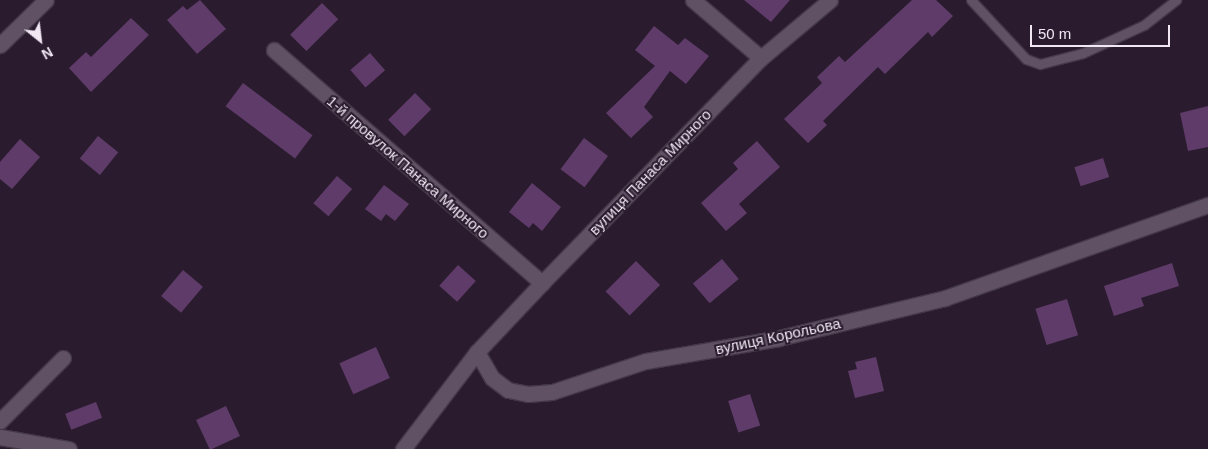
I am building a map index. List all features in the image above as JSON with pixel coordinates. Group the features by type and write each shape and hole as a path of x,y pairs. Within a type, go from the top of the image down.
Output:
{"street":[{"path":"0,45 46,0"},
{"path":"693,0 761,58"},
{"name":"вулиця Панаса Мирного","path":"478,352 542,283 761,58 830,0"},
{"name":"1-й провулок Панаса Мирного","path":"274,50 542,283"},
{"name":"вулиця Корольова","path":"478,352 492,378 508,390 528,394 552,392 646,361 779,338 945,298 1208,205"},
{"path":"403,449 478,352"},
{"path":"0,421 63,358"},
{"path":"0,437 69,449"}],"lane":[{"path":"971,0 1026,59 1040,64 1083,52 1144,25 1176,0"}],"building":[{"path":"200,0 226,29 197,54 167,20 183,6 187,10"},
{"path":"744,0 790,0 771,22"},
{"path":"912,0 936,0 953,16 932,37 928,32 885,74 878,67 823,121 827,125 808,143 784,119 822,83 817,77 839,56 845,62"},
{"path":"322,3 338,19 306,51 290,35"},
{"path":"131,18 149,35 91,92 69,68 86,52 91,57"},
{"path":"654,26 678,45 685,38 709,56 686,84 670,71 644,107 653,117 631,138 606,113 655,66 635,50"},
{"path":"370,53 385,70 365,87 350,70"},
{"path":"243,83 312,135 295,159 226,106"},
{"path":"415,93 431,109 404,136 388,120"},
{"path":"1208,106 1208,147 1188,151 1180,113"},
{"path":"98,136 118,152 100,175 80,159"},
{"path":"584,138 608,156 584,187 561,169"},
{"path":"20,139 40,157 12,189 0,179 0,162"},
{"path":"757,141 780,167 739,204 747,213 726,231 701,203 738,169 733,163"},
{"path":"1103,158 1109,177 1081,186 1074,167"},
{"path":"337,176 352,189 328,216 313,203"},
{"path":"532,183 561,207 542,231 533,223 529,228 509,212"},
{"path":"384,185 409,204 395,221 386,214 381,221 365,209"},
{"path":"722,259 739,279 710,303 693,283"},
{"path":"636,261 660,285 630,315 606,291"},
{"path":"1172,263 1179,286 1141,298 1144,306 1114,316 1104,286"},
{"path":"458,265 476,281 457,302 439,286"},
{"path":"183,270 203,287 181,313 161,296"},
{"path":"1067,299 1078,335 1047,345 1035,309"},
{"path":"376,347 390,378 353,394 339,363"},
{"path":"876,357 884,391 855,398 848,371 857,369 855,362"},
{"path":"750,394 760,425 738,432 728,401"},
{"path":"96,402 102,418 71,430 65,414"},
{"path":"226,406 240,436 210,449 196,420"}]}
